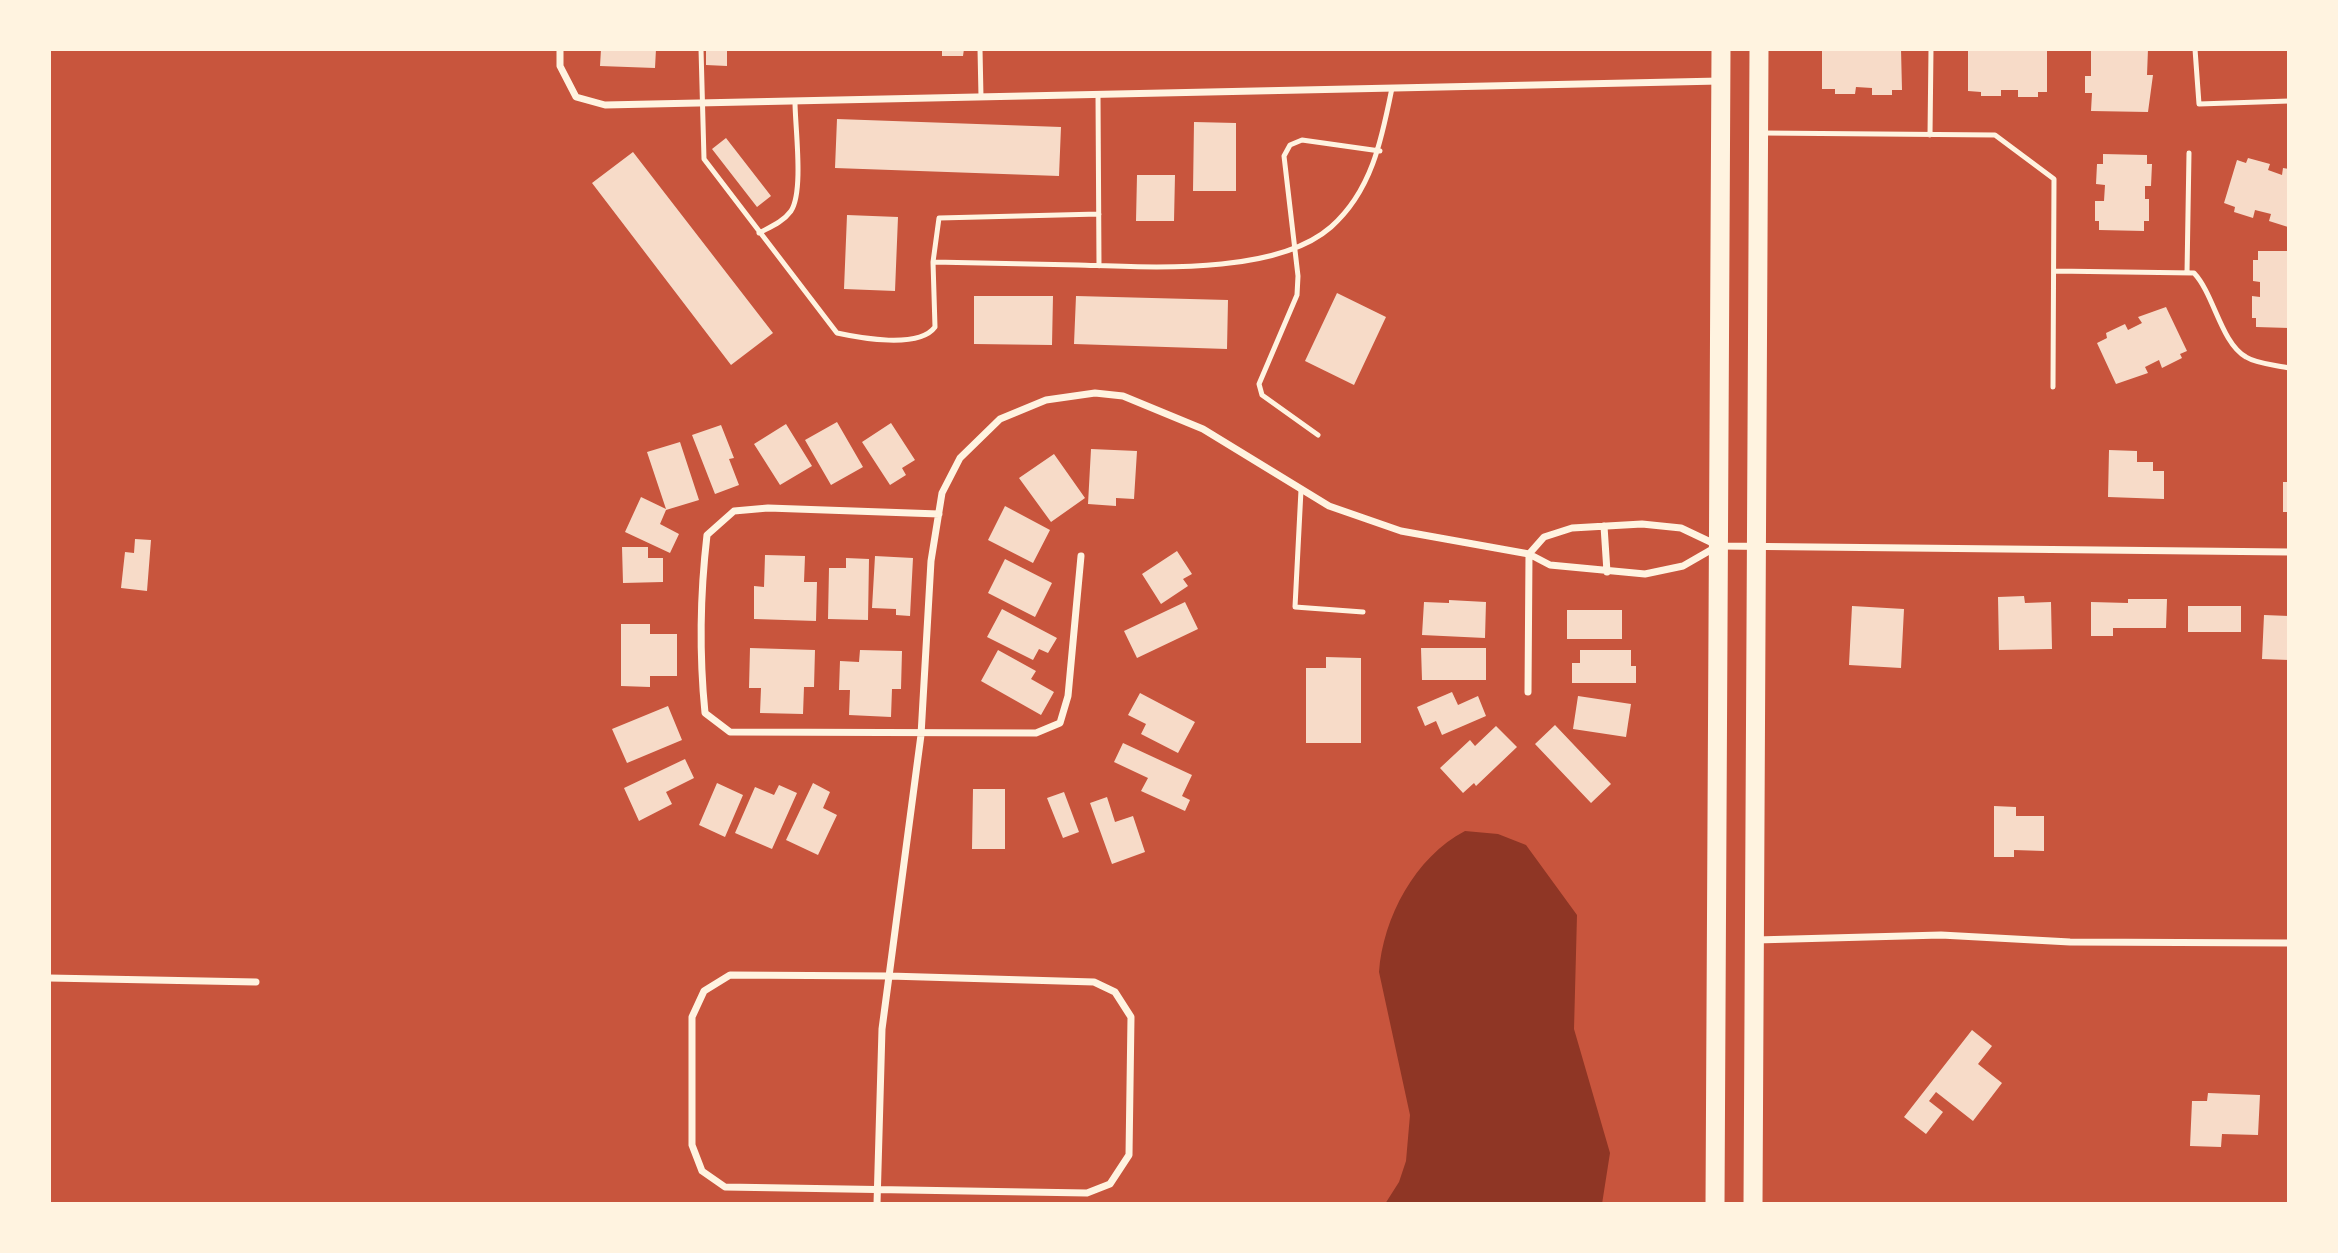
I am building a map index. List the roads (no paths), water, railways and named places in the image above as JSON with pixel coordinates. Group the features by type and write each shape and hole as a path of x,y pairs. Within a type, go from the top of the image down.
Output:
{"highway":[{"path":"1715,1204 1721,49"},
{"path":"1753,1204 1759,49"}],"street":[{"path":"560,49 560,66 576,97 605,105 1721,81"},
{"path":"877,1204 882,1029 921,735 931,561 942,493 960,458 1000,419 1046,400 1095,393 1123,396 1203,429 1329,506 1401,531 1529,554 1550,565 1645,575 1683,566 1719,546"},
{"path":"939,514 768,508 734,511 707,535 701,590 700,664 705,713 730,732 921,735 1036,733 1060,723 1068,696 1081,556"},
{"path":"1528,692 1529,554 1544,537 1572,528 1643,524 1681,528 1719,546 2289,552"},
{"path":"1604,526 1606,572"},
{"path":"1755,940 1941,935 2070,942 2289,943"},
{"path":"730,975 889,975 1094,982 1115,992 1131,1017 1129,1154 1110,1184 1087,1193 725,1187 702,1171 692,1145 692,1017 704,991 730,975"},
{"path":"49,978 256,982"}],"lane":[{"path":"701,49 704,159 837,333 867,340 914,338 929,334 934,327 933,262 939,219 1098,215"},
{"path":"979,49 981,97"},
{"path":"1930,135 1931,49"},
{"path":"2195,49 2199,104 2289,101"},
{"path":"933,262 1194,268 1294,248 1331,227 1364,184 1380,150 1392,88"},
{"path":"1098,95 1099,266"},
{"path":"759,233 781,221 791,211 797,196 795,102"},
{"path":"1759,133 1995,135 2054,178 2053,387"},
{"path":"1318,435 1262,395 1259,384 1297,295 1284,156 1290,145 1302,140 1380,150"},
{"path":"2187,273 2189,153"},
{"path":"2054,271 2194,272 2203,282 2234,345 2246,357 2289,368"},
{"path":"1301,490 1295,607 1363,612"}]}
